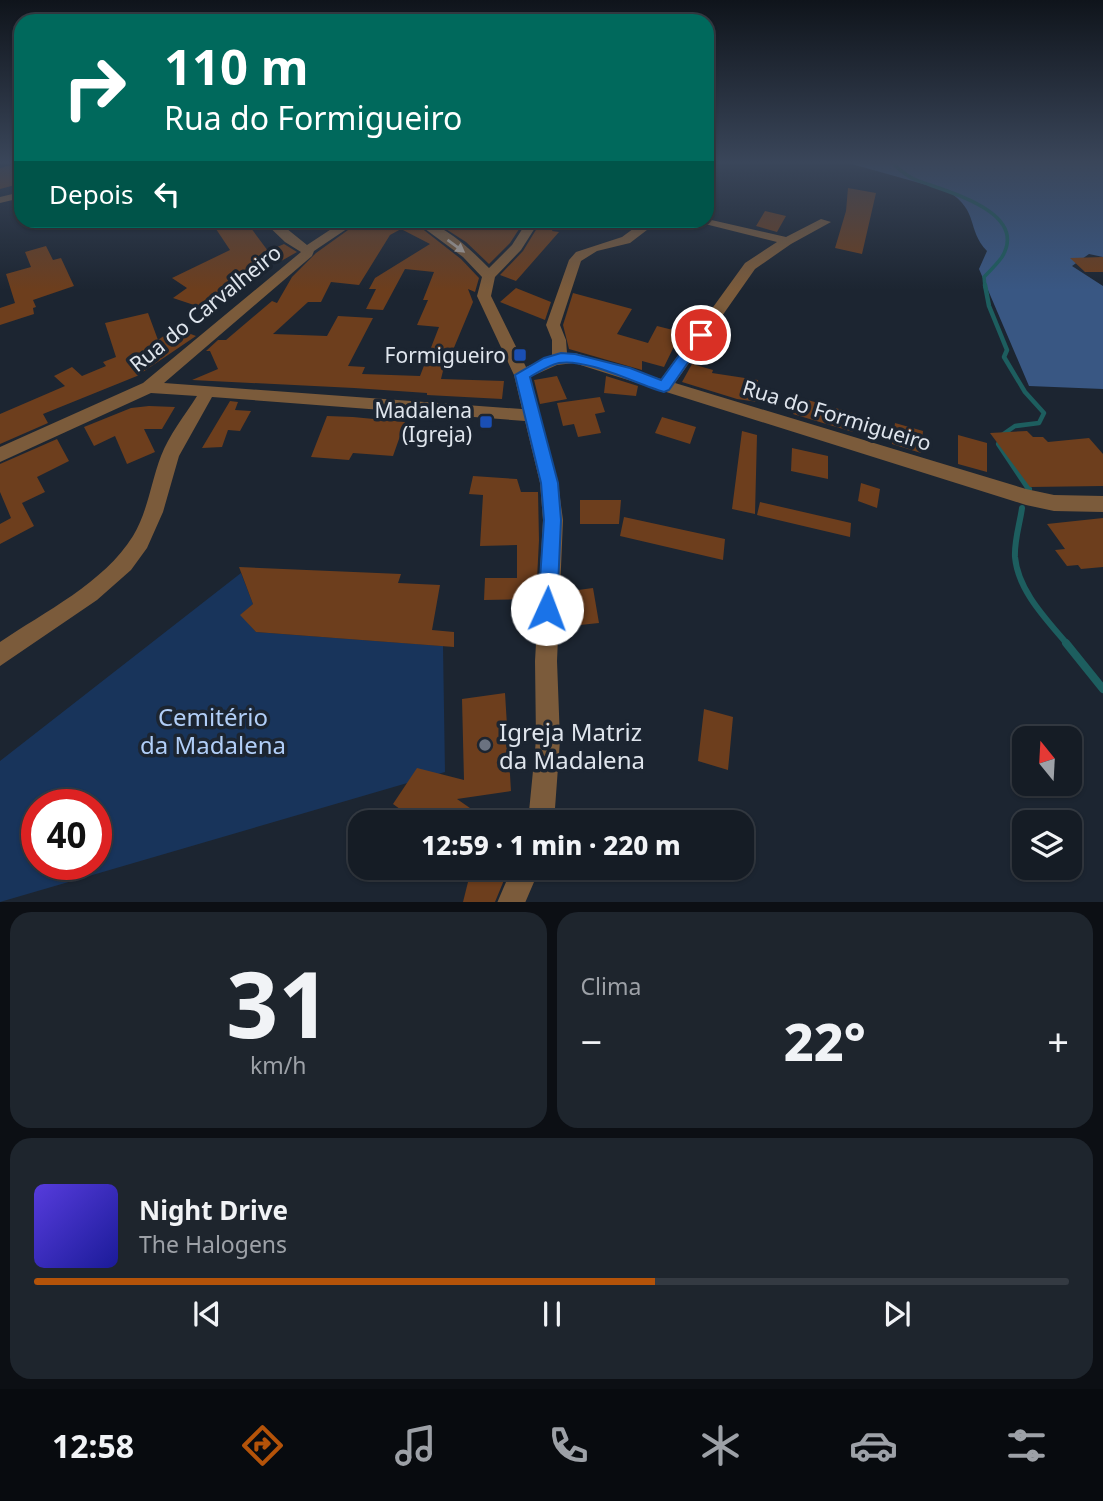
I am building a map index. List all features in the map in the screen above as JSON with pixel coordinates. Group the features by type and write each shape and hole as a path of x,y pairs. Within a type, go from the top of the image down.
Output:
{"street":[{"path":"664,387 750,266 787,241 825,222"},
{"path":"714,224 787,241"},
{"path":"277,228 307,250"},
{"name":"Rua do Carvalheiro","path":"0,455 149,387 308,253 307,250 341,228"},
{"path":"431,228 467,254 489,276"},
{"path":"529,228 517,247 489,276 484,296 522,375 550,483 553,520 546,661 548,740 542,810"},
{"path":"522,375 561,358 553,325 575,260 593,248 628,239 643,228"},
{"name":"Rua do Formigueiro","path":"561,358 575,358 630,373 664,387 1026,496 1054,503 1103,504"},
{"path":"149,387 534,416"},
{"path":"0,655 90,593 124,564 140,542 154,512 170,455 206,393"},
{"path":"510,902 520,880"}],"green space":[{"name":"Cemitério da Madalena","path":"241,573 253,604 241,615 256,632 443,646 445,772 112,869 112,789 21,789 21,880 75,880 0,902 0,761"}],"shaded area":[{"path":"1103,205 1103,257 1089,254 1072,266 1103,286 1103,389 1029,386 979,269 987,251 965,206"}],"building":[{"path":"847,205 873,205 862,254 835,248"},
{"path":"765,211 786,216 777,232 756,226"},
{"path":"215,228 251,228 268,251 284,244 297,252 276,264 269,258 213,303 205,300 197,306 173,298 187,288 172,278 230,250"},
{"path":"351,228 421,228 461,259 479,278 475,292 468,289 473,302 453,350 448,350 441,379 504,381 502,399 192,380 218,369 210,351 206,351 218,340 226,340 272,301 277,303 292,277 316,253","holes":["401,229 430,244 375,278 369,289 376,289 366,309 383,310 405,269 434,272 423,300 428,300 417,325 439,327 420,376 362,374 365,367 348,366 373,318 338,316 327,336 273,334 308,302 321,302 331,282 359,285 390,235"]},
{"path":"444,228 520,228 510,243 489,264 466,242"},
{"path":"537,228 554,228 552,231 559,232 516,281 500,275 523,251"},
{"path":"46,246 53,260 61,258 74,286 33,300 36,307 33,308 34,314 0,325 0,308 15,303 6,274 31,267 25,252"},
{"path":"1103,257 1103,272 1085,272 1070,258"},
{"path":"516,288 551,302 545,320 500,302"},
{"path":"573,293 632,309 617,334 648,343 657,326 681,332 664,367 642,361 642,370 569,349 563,325"},
{"path":"148,313 158,340 175,328 196,336 137,376 43,414 48,423 0,444 0,414 65,386 54,376 72,367 82,376 106,366 103,362 116,357 105,323"},
{"path":"692,364 713,370 712,373 758,380 758,402 737,399 682,382"},
{"path":"557,376 567,399 540,404 534,380"},
{"path":"606,376 638,386 636,396 604,393"},
{"path":"794,396 856,414 853,432 793,414"},
{"path":"600,397 605,412 595,414 601,433 578,437 574,424 563,426 557,403"},
{"path":"230,401 238,402 235,410 251,411 240,431 228,430 222,447 202,448"},
{"path":"175,407 162,429 144,429 155,452 127,464 115,436 94,446 84,427 131,408"},
{"path":"327,416 405,422 393,456 353,453 349,460 311,457"},
{"path":"662,417 696,427 690,444 655,433"},
{"path":"895,423 923,431 921,453 892,444"},
{"path":"742,431 757,435 755,514 732,509"},
{"path":"1027,431 1033,437 1043,437 1048,442 1089,438 1103,454 1103,486 1030,487 990,433"},
{"path":"958,435 987,443 987,472 958,464"},
{"path":"57,439 69,461 37,477 45,492 22,503 34,526 0,544 0,524 11,518 0,492 0,464"},
{"path":"792,448 828,456 828,479 791,471"},
{"path":"473,476 517,479 521,492 538,492 536,599 484,600 485,578 517,578 517,545 480,546 483,495 469,494"},
{"path":"861,483 880,489 877,508 858,501"},
{"path":"580,500 621,500 619,524 580,524"},
{"path":"760,502 851,523 850,537 757,515"},
{"path":"624,517 725,539 723,560 620,536"},
{"path":"1103,518 1103,567 1081,569 1078,565 1067,566 1055,550 1065,549 1047,524"},
{"path":"239,567 401,574 398,583 440,585 432,630 454,632 454,647 256,632 240,615 253,604"},
{"path":"593,588 599,623 561,627 563,592"},
{"name":"Igreja Matriz da Madalena","path":"505,693 511,791 457,799 473,810 401,810 393,804 417,768 464,780 462,699"},
{"path":"704,709 733,717 728,770 698,761"},
{"path":"468,880 504,880 495,902 463,902"}],"waterway":[{"path":"979,205 994,215 1004,227 1007,241 1002,257 984,277 985,287"},
{"path":"985,285 989,306 1007,350 1004,357 1025,392 1044,413 1039,423 1015,426 1002,435"},
{"path":"999,444 1029,489"},
{"path":"1022,508 1015,545 1017,570 1035,604 1068,645"},
{"path":"1066,643 1103,689"}],"place":[{"name":"Formigueiro","path":"520,355"},
{"name":"Madalena (Igreja)","path":"486,422"},
{"name":"Igreja Matriz da Madalena","path":"485,745"}],"route":[{"path":"547,609 553,520 550,483 522,375 549,361 575,358 630,373 664,387 701,335"}]}
